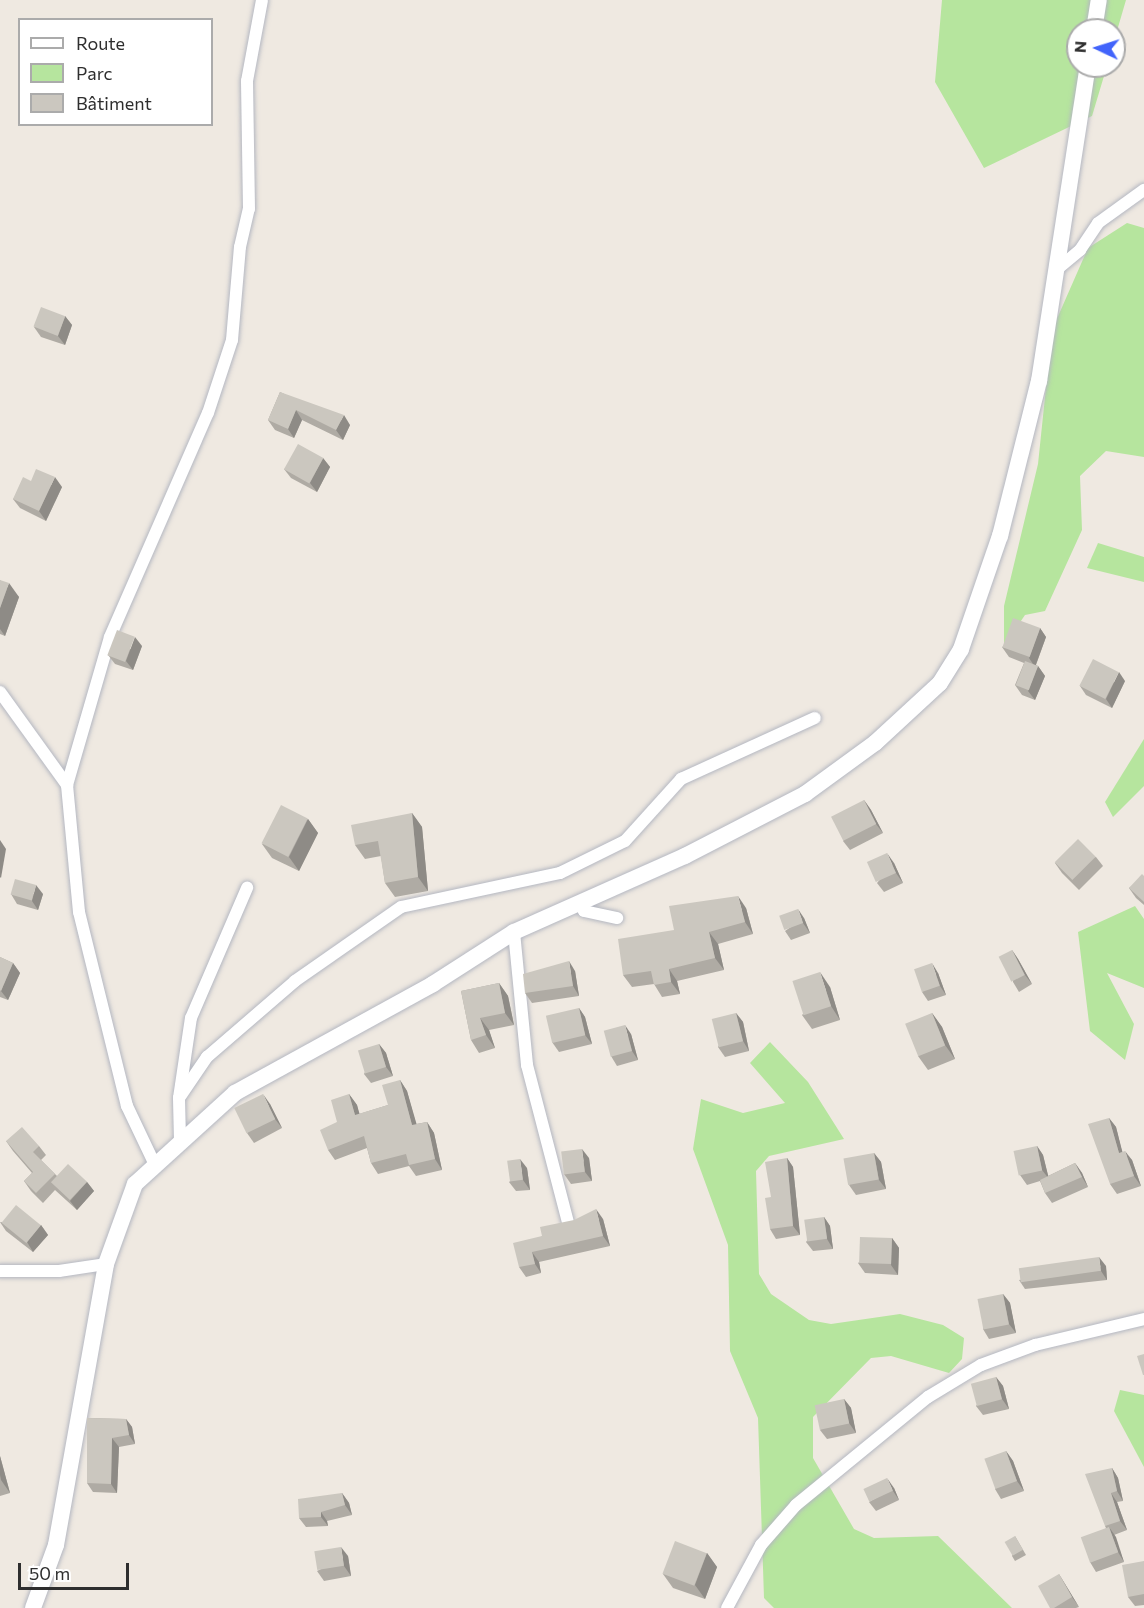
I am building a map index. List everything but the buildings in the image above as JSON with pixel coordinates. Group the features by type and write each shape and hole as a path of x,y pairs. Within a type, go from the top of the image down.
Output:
{"main road":[{"path":"1096,18 1099,0"},
{"path":"33,1608 56,1545 106,1263 135,1184 156,1167 180,1140 235,1093 433,984 513,933 685,856 832,778 940,684 961,649 1000,536 1039,381 1086,78"}],"street":[{"path":"156,1167 127,1106 79,912 67,785 114,627 208,413 232,340 240,247 249,209 247,81 262,0"},
{"path":"1055,271 1080,250 1098,223 1144,190"},
{"path":"0,692 67,785"},
{"path":"179,1098 207,1057 294,981 401,907 560,873 625,841 681,779 815,718"},
{"path":"180,1140 179,1098 191,1018 247,888"},
{"path":"581,902 585,911 617,918"},
{"path":"513,933 527,1065 568,1222"},
{"path":"0,1271 59,1271 106,1263"},
{"path":"727,1608 761,1545 796,1504 928,1397 981,1365 1035,1345 1144,1319"}],"green space":[{"path":"942,0 1126,0 1121,18 1066,18 1066,78 1103,78 1092,116 984,168 935,82"},
{"path":"1127,223 1144,228 1144,457 1106,451 1080,476 1082,530 1045,611 1025,615 1004,646 1004,606 1038,464 1052,330 1088,248"},
{"path":"1098,543 1144,557 1144,582 1087,568"},
{"path":"1144,739 1144,786 1113,817 1105,802"},
{"path":"1135,906 1144,919 1144,988 1107,973 1134,1024 1125,1060 1090,1031 1078,932"},
{"path":"770,1042 808,1082 844,1139 769,1156 756,1171 759,1274 771,1294 809,1320 831,1324 900,1314 943,1325 964,1338 962,1359 949,1373 891,1356 871,1358 813,1417 813,1458 854,1529 874,1538 938,1536 1012,1608 774,1608 764,1598 758,1418 730,1351 728,1245 693,1149 701,1099 743,1113 785,1103 750,1063"},
{"path":"1120,1390 1144,1395 1144,1467 1114,1411"}]}
